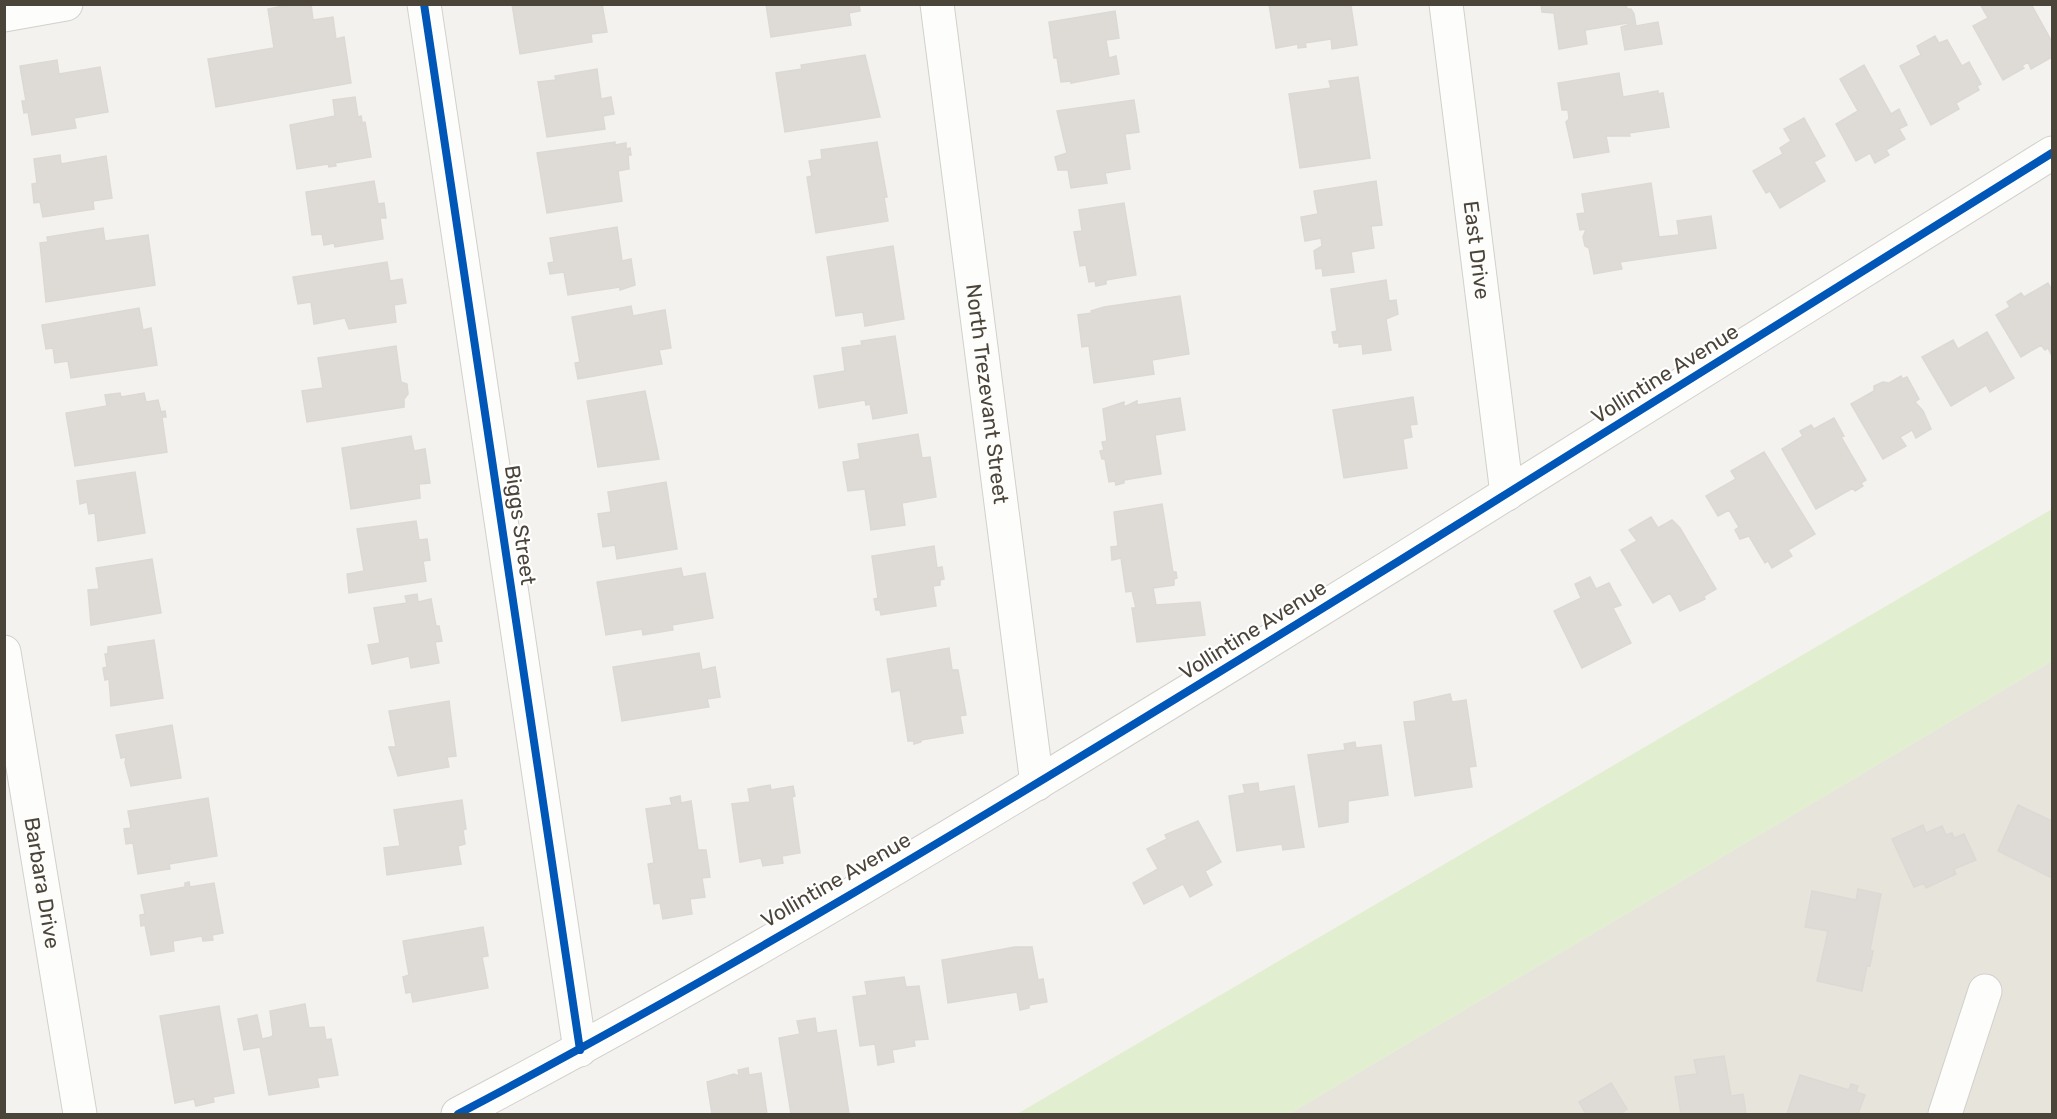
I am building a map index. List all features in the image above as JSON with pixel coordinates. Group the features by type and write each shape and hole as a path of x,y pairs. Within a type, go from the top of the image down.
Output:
{"street":[{"path":"4,15 66,4"},
{"name":"Biggs Street","path":"424,4 580,1050"},
{"name":"North Trezevant Street","path":"937,4 1038,784"},
{"name":"East Drive","path":"1446,4 1507,494"},
{"name":"Vollintine Avenue","path":"458,1114 580,1050 1038,784 2052,153"},
{"name":"Barbara Drive","path":"4,652 80,1114"},
{"path":"1945,1114 1985,991"}],"shaded area":[{"path":"2052,661 2052,1114 1289,1114"}],"green space":[{"path":"2052,509 2052,661 1289,1114 1017,1114"}],"building":[{"path":"293,4 311,4 313,20 333,17 336,39 344,37 351,83 216,107 208,59 274,48 268,9"},
{"path":"512,4 602,4 607,32 591,34 592,42 520,54"},
{"path":"766,4 859,4 860,11 849,13 851,25 771,37"},
{"path":"1269,4 1357,4 1351,6 1357,45 1332,49 1331,39 1305,43 1306,47 1298,48 1298,44 1276,48"},
{"path":"1541,4 1626,4 1627,9 1631,9 1634,14 1636,26 1658,22 1662,44 1625,50 1621,27 1628,23 1585,30 1587,44 1559,49 1554,13 1542,12"},
{"path":"1980,4 2031,4 2052,42 2052,57 2031,69 2028,62 2022,66 2024,68 2003,80 1973,26 1988,18"},
{"path":"1115,11 1119,38 1106,40 1109,58 1116,56 1119,74 1071,83 1071,81 1061,82 1057,58 1054,58 1049,22"},
{"path":"1935,36 1939,43 1947,40 1962,66 1969,62 1981,84 1977,86 1979,90 1956,103 1959,109 1931,125 1900,66 1921,55 1917,46"},
{"path":"865,55 880,117 785,132 776,73 802,69 801,65"},
{"path":"57,60 59,74 100,67 108,112 74,118 76,128 32,135 28,112 24,113 22,101 26,101 20,66"},
{"path":"1864,65 1891,114 1899,109 1907,125 1899,129 1905,139 1886,150 1889,155 1875,163 1870,153 1856,161 1836,124 1858,111 1840,79"},
{"path":"597,69 601,99 611,97 614,114 603,116 605,129 547,137 538,82 556,80 555,76"},
{"path":"1619,73 1623,97 1658,91 1658,94 1663,93 1669,127 1629,133 1630,136 1606,136 1609,152 1574,158 1566,122 1569,119 1568,110 1562,110 1558,83"},
{"path":"1358,77 1370,158 1300,168 1289,94 1331,88 1329,81"},
{"path":"355,97 358,117 361,116 362,121 360,124 365,122 371,157 335,163 336,166 329,167 328,164 297,169 290,125 335,116 333,100"},
{"path":"1134,100 1139,132 1125,134 1130,169 1105,173 1107,183 1071,188 1068,170 1058,170 1055,157 1067,153 1057,111"},
{"path":"1804,118 1825,156 1814,162 1825,181 1780,208 1770,191 1766,193 1753,171 1783,154 1780,148 1791,141 1784,129"},
{"path":"615,142 615,145 626,143 626,149 630,148 631,155 628,155 629,169 618,171 622,201 547,213 537,153"},
{"path":"877,142 887,197 884,197 888,221 816,233 807,177 812,176 809,161 822,159 821,150"},
{"path":"60,155 61,164 106,156 112,198 93,201 94,209 43,217 40,202 34,203 32,184 37,183 34,159"},
{"path":"374,181 378,204 384,203 386,218 380,218 383,239 335,247 334,243 324,245 322,234 312,235 306,192"},
{"path":"1376,181 1382,225 1371,226 1374,248 1351,252 1354,272 1323,276 1322,268 1316,269 1314,251 1322,246 1321,238 1305,241 1301,217 1318,214 1314,191"},
{"path":"1651,183 1659,237 1679,235 1677,221 1711,216 1716,248 1620,262 1622,269 1594,274 1589,248 1585,246 1583,237 1586,229 1580,230 1577,214 1585,213 1582,194"},
{"path":"1124,203 1136,275 1106,280 1106,284 1096,286 1095,281 1089,282 1086,265 1080,266 1074,232 1082,231 1079,210"},
{"path":"617,227 622,261 631,259 635,285 620,290 620,287 568,295 564,272 550,274 548,263 554,262 550,238"},
{"path":"103,228 105,241 148,235 155,285 46,302 40,243 48,242 47,237"},
{"path":"893,246 904,319 865,326 863,312 836,316 827,257"},
{"path":"387,262 390,281 402,279 406,303 394,305 396,322 349,329 345,318 314,324 311,302 298,304 293,277"},
{"path":"1386,280 1389,301 1396,300 1398,314 1386,319 1391,350 1363,354 1362,344 1339,347 1339,343 1334,343 1332,332 1337,331 1331,289"},
{"path":"2048,283 2052,290 2052,356 2048,348 2045,350 2041,345 2021,357 1996,315 2010,307 2007,302 2021,293 2024,297"},
{"path":"1180,296 1189,354 1152,360 1154,374 1094,383 1089,346 1082,347 1078,315 1092,313 1091,311 1104,307"},
{"path":"631,306 633,316 665,310 671,348 659,350 662,364 578,379 575,363 580,362 572,317"},
{"path":"139,308 143,330 151,328 157,365 71,378 68,361 55,363 53,348 46,349 42,325"},
{"path":"1987,332 2014,378 1990,392 1986,385 1951,406 1922,357 1953,340 1958,349"},
{"path":"895,336 907,413 873,419 870,404 866,405 865,400 819,408 814,376 845,371 842,348 862,345 861,341"},
{"path":"396,346 401,382 407,384 408,394 404,399 404,407 307,422 302,391 323,388 318,358"},
{"path":"1901,376 1902,379 1907,377 1919,399 1915,402 1923,411 1931,429 1916,438 1912,430 1900,437 1906,446 1883,459 1851,404 1874,391 1874,386 1883,382 1889,383"},
{"path":"645,391 659,459 598,467 587,401"},
{"path":"120,393 121,397 144,393 146,402 158,400 161,412 165,411 166,417 162,417 167,452 75,466 66,413 107,406 105,395"},
{"path":"1413,397 1417,424 1410,425 1412,437 1403,439 1407,468 1344,478 1333,410"},
{"path":"1180,398 1185,430 1155,435 1161,474 1124,480 1124,483 1116,485 1115,481 1109,482 1105,459 1102,459 1100,451 1104,450 1102,442 1107,441 1103,409 1124,402 1124,407 1137,401 1137,405"},
{"path":"1834,418 1844,436 1841,437 1866,480 1861,483 1863,486 1855,491 1853,488 1816,509 1782,449 1803,436 1800,431 1811,425 1814,429"},
{"path":"918,434 922,458 930,457 936,497 902,503 905,525 871,530 865,489 848,491 843,462 860,459 858,444"},
{"path":"411,436 414,451 425,449 430,483 419,484 420,498 351,509 342,448"},
{"path":"1764,452 1815,534 1788,550 1792,556 1772,568 1768,561 1765,563 1749,536 1740,539 1735,530 1739,527 1729,510 1718,516 1706,496 1736,479 1731,471"},
{"path":"135,472 145,533 98,541 95,513 89,514 87,502 80,504 77,481"},
{"path":"666,482 677,549 617,559 615,545 603,547 598,514 611,512 608,492"},
{"path":"1162,504 1173,572 1176,572 1177,578 1174,579 1174,585 1153,588 1156,605 1200,602 1205,635 1137,642 1132,608 1136,608 1132,591 1126,592 1121,558 1112,560 1111,547 1118,546 1114,512"},
{"path":"1651,517 1658,528 1672,520 1680,528 1716,589 1704,596 1705,599 1680,611 1670,593 1653,603 1621,550 1637,541 1629,530"},
{"path":"416,521 419,540 427,539 430,560 423,561 426,581 349,593 347,574 364,571 357,529"},
{"path":"934,546 937,568 942,567 944,579 940,580 940,585 933,586 936,606 881,615 880,610 876,610 874,599 878,598 872,556"},
{"path":"152,559 161,613 91,625 88,590 99,589 96,568"},
{"path":"681,568 683,577 705,573 713,618 672,625 673,630 643,635 642,629 606,635 597,582"},
{"path":"1590,577 1596,589 1609,583 1621,605 1613,608 1631,643 1582,668 1554,611 1581,598 1575,584"},
{"path":"417,594 418,602 431,599 436,626 439,626 442,641 435,642 439,663 411,668 409,656 372,664 368,645 380,643 374,608 407,603 405,596"},
{"path":"154,640 163,698 111,706 109,679 105,680 103,668 107,667 105,654 108,654 108,647"},
{"path":"949,648 952,670 958,670 966,715 960,716 963,733 921,740 914,744 914,741 908,741 900,690 892,692 887,659"},
{"path":"699,653 702,670 715,667 720,697 707,699 709,707 622,721 613,667"},
{"path":"1450,694 1452,702 1466,700 1476,766 1469,767 1472,787 1415,796 1404,722 1416,721 1414,702"},
{"path":"449,701 456,756 447,757 449,767 398,776 389,747 396,747 389,711"},
{"path":"172,725 181,778 131,786 125,763 126,757 121,758 116,735"},
{"path":"1355,742 1356,748 1381,745 1388,795 1348,801 1348,822 1319,827 1308,755 1345,750 1344,744"},
{"path":"1258,783 1259,792 1294,786 1304,847 1283,850 1282,844 1237,851 1229,796 1245,793 1243,785"},
{"path":"770,785 771,790 793,786 795,796 792,797 800,853 782,856 783,863 763,866 761,858 740,862 732,804 750,802 748,789"},
{"path":"680,796 681,803 691,801 698,850 706,850 710,877 702,878 705,897 690,899 692,914 663,919 660,903 654,904 648,864 654,863 646,809 672,805 670,798"},
{"path":"208,798 217,856 169,864 170,869 138,874 133,843 126,844 124,829 131,828 128,811"},
{"path":"462,800 466,829 463,830 465,844 458,846 461,864 387,875 384,848 400,846 394,810"},
{"path":"2018,805 2052,821 2052,878 1998,851"},
{"path":"1198,821 1221,862 1205,871 1212,885 1190,897 1183,884 1144,904 1133,883 1158,869 1147,849 1167,839 1165,835"},
{"path":"1923,825 1926,833 1942,826 1946,835 1952,833 1954,838 1964,834 1976,860 1954,869 1956,874 1926,888 1924,883 1914,887 1892,839"},
{"path":"189,882 190,887 214,883 223,933 212,935 213,940 203,941 202,936 173,941 174,951 151,955 145,925 141,926 140,915 145,914 141,895 185,887 185,883"},
{"path":"1858,889 1881,894 1870,950 1873,951 1870,966 1867,965 1862,991 1817,981 1828,931 1805,927 1812,891 1856,900"},
{"path":"483,927 488,956 482,957 488,988 413,1002 411,992 406,993 403,977 409,975 403,941"},
{"path":"1015,947 1032,947 1038,980 1043,979 1047,1002 1029,1005 1029,1008 1020,1010 1017,992 948,1003 942,960"},
{"path":"904,977 906,987 919,986 928,1039 914,1040 915,1046 892,1050 894,1062 878,1065 875,1044 860,1046 853,997 867,995 865,982"},
{"path":"305,1004 309,1028 324,1027 326,1040 331,1039 338,1075 317,1078 319,1087 269,1095 260,1047 244,1050 238,1019 257,1015 262,1039 271,1037 273,1035 270,1011"},
{"path":"219,1006 234,1093 213,1097 214,1102 196,1106 194,1099 175,1103 160,1016"},
{"path":"815,1018 817,1033 836,1030 849,1114 791,1114 779,1038 800,1034 797,1021"},
{"path":"1724,1056 1731,1096 1743,1094 1746,1114 1681,1114 1675,1077 1697,1074 1694,1060"},
{"path":"748,1068 749,1075 761,1073 767,1114 712,1114 707,1082 734,1074 739,1076 738,1070"},
{"path":"1800,1075 1849,1090 1851,1084 1858,1086 1856,1092 1865,1095 1858,1114 1787,1114"},
{"path":"1611,1083 1627,1109 1620,1114 1586,1114 1579,1102"}],"cycle path":[{"path":"424,4 580,1050"},
{"path":"458,1114 756,950 1049,776 2052,153"}]}
